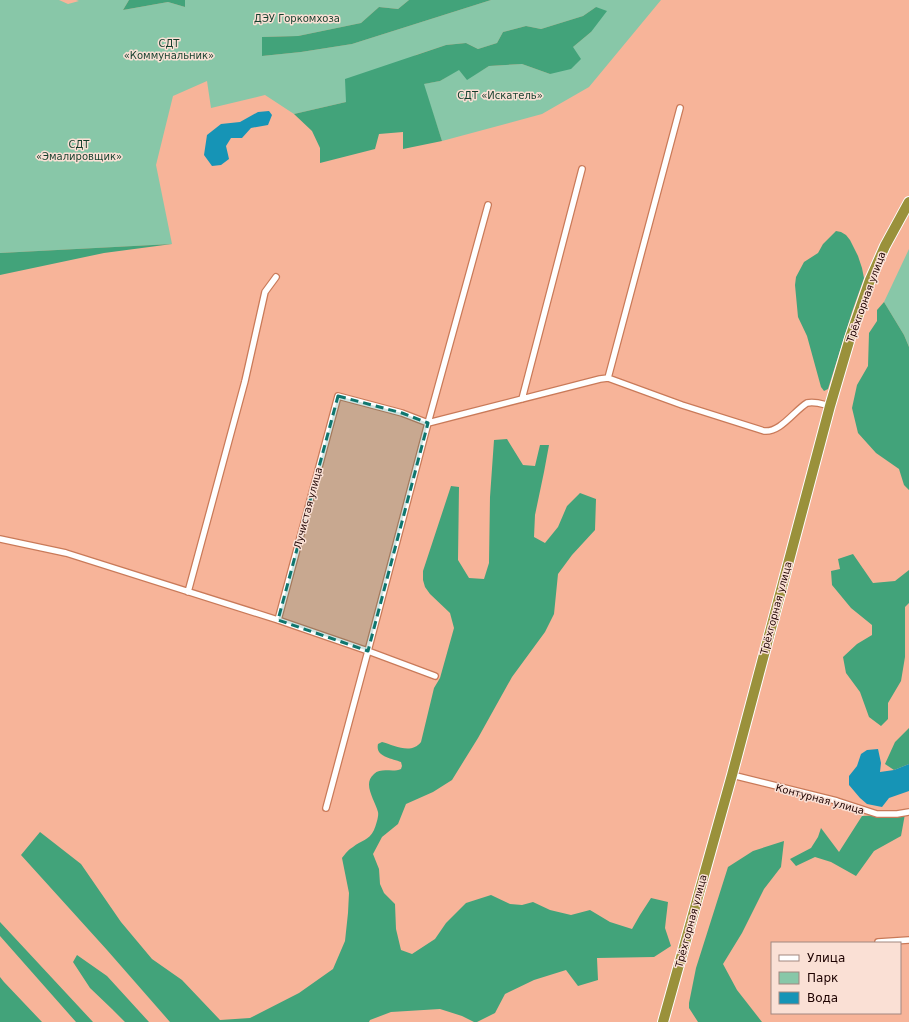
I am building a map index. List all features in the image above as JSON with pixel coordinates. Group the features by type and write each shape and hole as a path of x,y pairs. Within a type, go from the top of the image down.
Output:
{"highway":[{"name":"Трёхгорная улица","path":"663,1022 732,775 830,406 850,338 870,280 884,246 909,202"}],"street":[{"path":"608,378 680,108"},
{"path":"522,399 582,169"},
{"path":"326,808 428,423 488,205"},
{"path":"188,592 245,381 265,292 276,277"},
{"path":"428,423 608,378 676,403 768,432 778,428 807,402 818,402 830,406"},
{"name":"Лучистая улица","path":"278,620 338,396 402,412 428,423"},
{"path":"0,539 66,552 278,620 435,676"},
{"name":"Контурная улица","path":"732,775 837,801 876,814 897,814 909,812"},
{"path":"878,942 909,940"}],"highlighted area":[{"path":"338,396 402,413 428,423 368,651 278,620"}],"green space":[{"path":"0,0 59,0 68,4 79,1 76,0 129,0 123,10 168,2 185,7 185,0 409,0 398,9 379,7 361,23 298,36 262,37 262,56 352,44 491,0 661,0 589,87 542,114 442,141 423,84 440,81 459,69 467,79 489,66 522,64 550,74 573,47 591,32 596,7 583,16 541,29 526,26 503,32 497,43 478,49 466,43 446,45 416,55 346,102 294,114 265,95 211,108 207,81 173,96 156,165 172,244 0,253"},
{"path":"129,0 185,0 185,7 168,2 123,10"},
{"path":"409,0 491,0 352,44 262,56 262,37 298,36 361,23 379,7 398,9"},
{"path":"596,7 607,11 591,32 573,47 581,59 571,69 550,74 522,64 489,66 467,80 459,70 440,81 424,84 442,141 403,149 403,132 379,134 375,149 320,163 320,148 312,131 294,114 346,102 345,79 446,45 466,43 478,49 497,43 503,32 526,26 541,29 583,16"},
{"path":"836,231 846,235 850,240 858,256 864,278 828,389 824,391 821,387 807,336 798,317 795,285 796,277 804,262 818,253 823,244"},
{"path":"172,244 104,253 0,275 0,253"},
{"path":"909,249 909,347 904,335 884,302"},
{"path":"884,302 904,335 909,347 909,490 904,485 899,469 876,453 858,433 852,408 857,385 868,366 869,333 877,321 877,310"},
{"path":"507,439 523,465 535,466 540,445 549,445 535,515 534,537 545,543 558,527 567,506 580,493 596,499 595,530 572,555 558,574 554,614 545,632 512,677 478,738 452,780 433,792 406,804 398,824 382,837 373,854 379,869 380,884 384,893 395,904 396,929 401,950 412,954 435,939 446,923 466,903 491,895 510,904 522,905 533,902 550,910 571,915 590,910 610,922 632,929 651,898 668,902 665,928 671,946 654,957 597,958 598,980 578,986 566,970 534,980 505,994 495,1013 477,1022 440,1009 391,1012 370,1020 369,1022 170,1022 21,855 40,832 81,864 121,922 152,959 182,980 220,1020 250,1018 299,993 333,969 345,941 348,913 349,893 342,858 350,849 370,836 375,828 378,814 369,787 371,778 377,772 384,770 398,770 401,769 402,766 401,762 389,758 379,752 378,744 382,742 407,749 417,746 421,742 434,688 440,678 454,628 450,613 430,594 425,587 423,571 451,486 459,487 458,560 469,578 484,579 489,563 490,497 494,440"},
{"path":"853,554 873,583 895,581 909,570 909,603 905,607 905,657 901,681 888,703 888,719 881,726 869,717 860,692 846,673 843,657 857,644 872,635 872,625 851,608 832,585 831,571 840,569 838,559"},
{"path":"909,728 909,764 894,770 885,764 895,742"},
{"path":"905,814 901,836 874,851 856,876 831,862 815,857 796,866 790,859 811,848 818,837 821,828 839,852 862,816"},
{"path":"784,841 781,867 764,889 742,933 723,964 737,990 762,1022 698,1022 689,1008 689,1003 696,968 728,867 753,851"},
{"path":"0,922 93,1022 76,1022 0,936"},
{"path":"77,955 107,976 149,1022 125,1022 90,988 73,962"},
{"path":"0,977 4,982 42,1022 0,1022"}],"water":[{"path":"269,111 272,115 268,125 251,128 242,138 231,138 226,146 229,159 221,165 212,166 204,155 207,135 221,124 240,122 258,112"},
{"path":"878,749 881,763 880,772 894,770 909,764 909,791 889,798 882,807 867,804 849,785 849,776 857,766 861,754 867,750"}],"park label":[{"name":"ДЭУ Горкомхоза","path":"297,18"},
{"name":"СДТ «Коммунальник»","path":"169,48"},
{"name":"СДТ «Искатель»","path":"500,95"},
{"name":"СДТ «Эмалировщик»","path":"79,150"}]}
